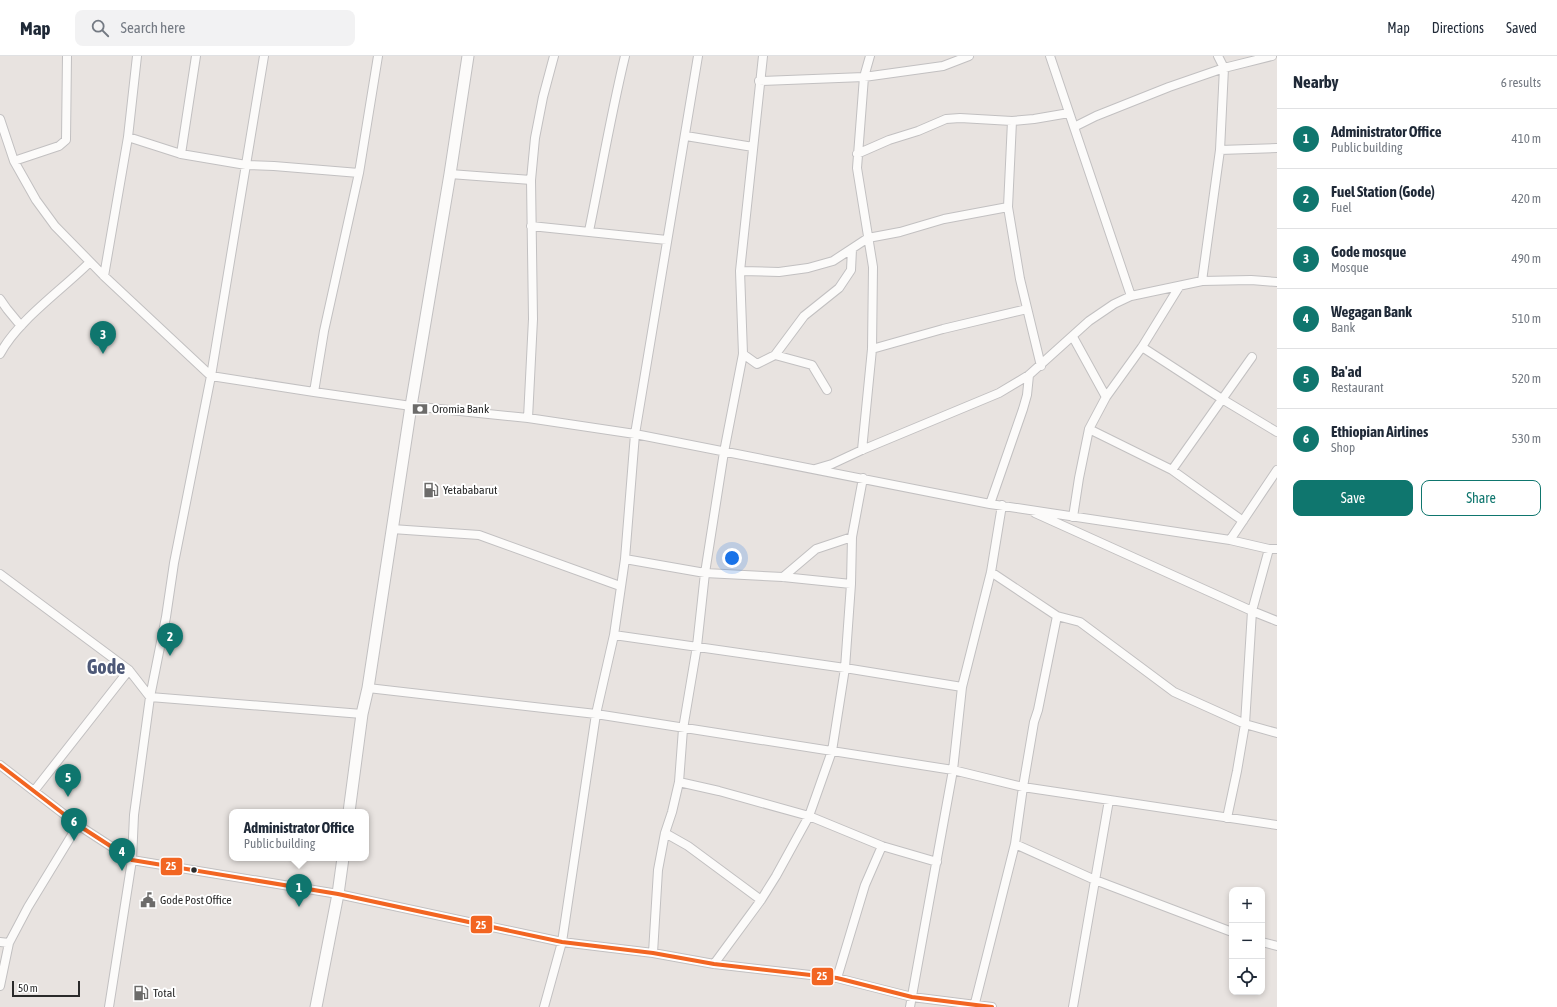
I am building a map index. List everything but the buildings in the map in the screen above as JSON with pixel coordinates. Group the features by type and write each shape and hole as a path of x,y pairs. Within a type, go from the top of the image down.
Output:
{"street":[{"path":"14,161 59,146 66,140 67,56"},
{"path":"104,276 128,137 137,56"},
{"path":"181,154 196,56"},
{"path":"109,1007 132,860 134,815 150,697 166,617 174,563 211,376 264,56"},
{"path":"314,392 324,332 359,173 378,56"},
{"path":"349,809 362,714 368,688 468,56"},
{"path":"528,418 533,319 531,180 535,138 543,97 554,56"},
{"path":"589,231 606,150 614,102 625,56"},
{"path":"544,1007 562,942 596,714 614,635 625,559 635,434 686,136 698,56"},
{"path":"652,953 658,870 665,833 679,782 683,728 697,646 724,452 743,354 740,271 759,81 763,56"},
{"path":"862,450 872,349 873,267 857,168 857,154 864,77 870,56"},
{"path":"759,81 864,77 943,66 969,56"},
{"path":"1050,56 1131,296"},
{"path":"1202,281 1220,150 1224,68 1218,56"},
{"path":"1074,127 1096,116 1169,87 1224,68 1272,56"},
{"path":"857,154 889,140 946,120 960,118 1012,120 1034,119 1069,114"},
{"path":"0,119 14,161 40,207 55,226 104,276 211,376 412,406 528,418 635,434 990,504 1230,540 1273,549 1252,612 1244,724 1237,771 1227,818"},
{"path":"1012,120 1008,207 1020,279 1041,366"},
{"path":"686,136 753,147"},
{"path":"128,137 181,154 246,165 359,173"},
{"path":"1220,150 1277,148"},
{"path":"450,174 531,180"},
{"path":"740,271 779,272 808,268 833,261 868,238 900,232 944,219 1008,207"},
{"path":"531,226 667,240"},
{"path":"743,354 757,364 776,355 804,316 839,288 851,270 852,249"},
{"path":"0,354 21,326 90,262"},
{"path":"812,469 832,464 998,393 1029,376 1089,321 1114,304 1131,296 1202,281 1251,280 1277,282"},
{"path":"1073,516 1089,429 1106,397 1142,347 1179,287"},
{"path":"0,299 21,326"},
{"path":"872,349 943,329 1027,309"},
{"path":"1073,337 1106,397"},
{"path":"1142,347 1222,399 1277,432"},
{"path":"776,355 812,365 827,390"},
{"path":"1172,470 1252,357"},
{"path":"990,504 1023,409 1027,395 1029,376"},
{"path":"1089,429 1172,470 1243,522"},
{"path":"1230,540 1277,470"},
{"path":"714,964 761,900 776,876 809,816 832,751 845,668 851,584 852,537 863,478"},
{"path":"910,1007 953,770 962,687 991,572 1002,506"},
{"path":"1024,508 1252,612 1277,621"},
{"path":"392,529 479,535 620,586"},
{"path":"782,577 816,549 852,537"},
{"path":"625,559 706,573 782,577 851,584"},
{"path":"991,572 1057,616 1080,622 1174,692 1244,724 1277,733"},
{"path":"0,574 129,670 150,697 362,714"},
{"path":"975,1005 1015,844 1034,722 1038,710 1057,616"},
{"path":"614,635 845,668 962,687"},
{"path":"34,791 129,670"},
{"path":"368,688 596,714 953,770 1023,787 1277,825"},
{"path":"0,765 78,825 132,860 338,894 562,942 652,953 714,964 837,978 912,997 992,1007"},
{"path":"679,782 719,791 809,816 882,846 937,862"},
{"path":"1073,1007 1109,800"},
{"path":"0,986 9,942 28,907 78,825"},
{"path":"665,833 688,846 761,900"},
{"path":"1015,844 1095,880 1229,931"},
{"path":"837,978 865,885 882,846"},
{"path":"316,1007 338,894 343,861"},
{"path":"0,942 9,942"},
{"path":"1265,943 1277,946"}],"transit line":[{"name":"25","path":"0,765 78,825 132,860 338,894 562,942 653,953 714,964 837,978 912,997 992,1007"}],"place":[{"name":"Gode mosque","path":"103,354"},
{"name":"Oromia Bank","path":"420,409"},
{"name":"Yetababarut","path":"431,490"},
{"name":"Fuel Station (Gode)","path":"170,656"},
{"name":"Ba'ad","path":"68,797"},
{"name":"Ethiopian Airlines","path":"74,841"},
{"name":"Wegagan Bank","path":"122,871"},
{"name":"Gode Post Office","path":"148,900"},
{"name":"Administrator Office","path":"299,907"},
{"name":"Total","path":"141,993"}],"district":[{"name":"Gode","path":"106,667"}]}
